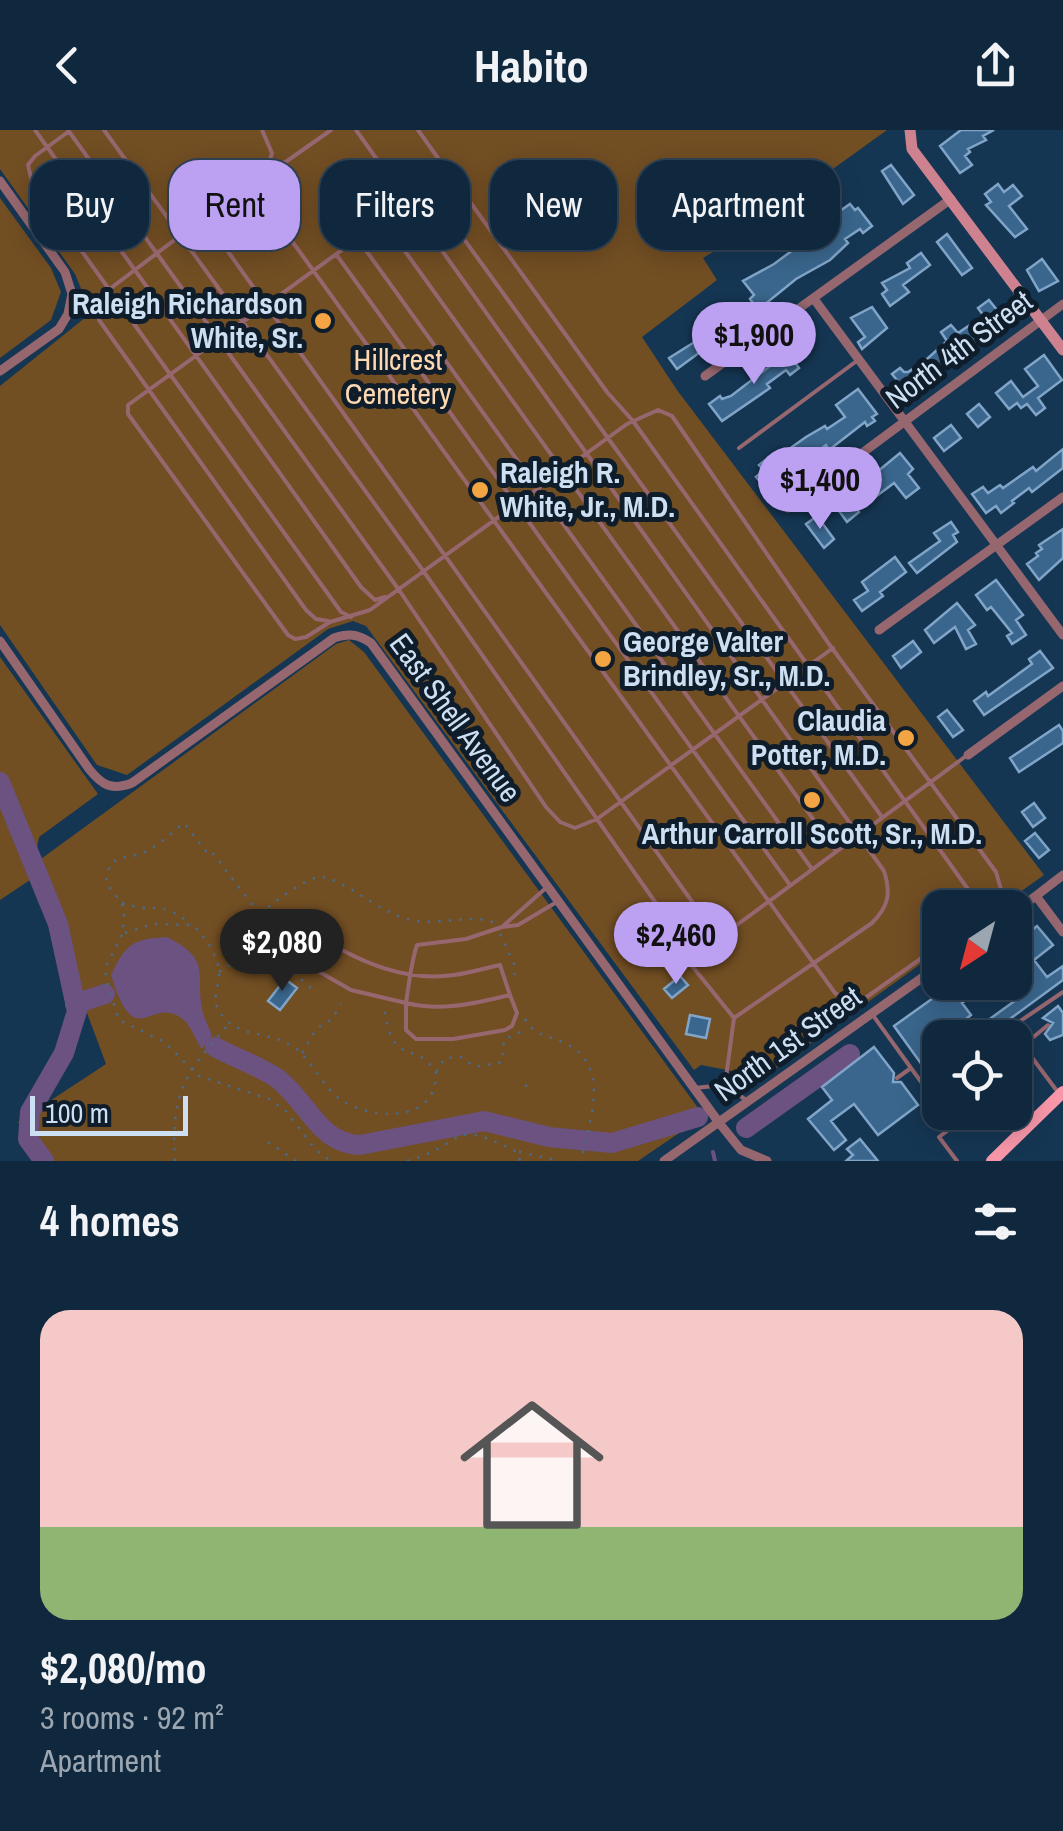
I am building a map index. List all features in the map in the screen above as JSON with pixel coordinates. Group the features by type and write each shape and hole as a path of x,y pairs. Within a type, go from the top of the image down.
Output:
{"main road":[{"path":"992,1161 1062,1094"}],"street":[{"path":"910,130 912,148 1063,350"},
{"path":"0,182 72,287 71,303 59,329 0,371"},
{"path":"705,376 951,199"},
{"path":"814,298 1063,635"},
{"name":"North 4th Street","path":"788,508 1063,304"},
{"path":"879,630 1063,498"},
{"name":"East Shell Avenue","path":"0,641 89,769 109,787 132,783 334,638 346,634 361,636 370,643 720,1124 741,1150 767,1161"},
{"path":"968,755 1063,686"},
{"path":"1032,899 1063,876"},
{"path":"1036,896 1063,932"},
{"name":"North 1st Street","path":"664,1161 922,979"}],"lane":[{"path":"35,130 360,587 375,600 390,596"},
{"path":"352,617 341,612 32,182 28,165 69,130 560,822 576,828 598,819 833,648"},
{"path":"104,130 169,219"},
{"path":"262,130 272,153 270,160"},
{"path":"288,160 331,130"},
{"path":"356,130 377,160"},
{"path":"418,130 440,160"},
{"path":"470,202 606,392 633,421 969,890"},
{"path":"169,244 111,288 102,304 100,320 306,610 316,619 330,622"},
{"path":"470,248 882,818"},
{"path":"192,250 598,819 681,939 688,961 734,1018 725,1084"},
{"path":"227,250 718,938"},
{"path":"297,250 834,993 848,1001 860,1001 922,958"},
{"path":"342,250 128,405 128,414 288,635 296,639 306,637 390,596 562,470 633,421 658,410 672,416 833,648 996,872 1002,883 1000,890"},
{"path":"367,250 812,869"},
{"path":"404,250 836,851"},
{"path":"441,250 884,871 890,890 884,910 734,1018"},
{"path":"336,254 790,886"},
{"path":"739,448 858,360"},
{"path":"688,961 968,755"},
{"path":"500,928 547,887"},
{"path":"510,995 460,1007 427,1008 406,1004 383,1000 351,990 304,963 305,956 322,939 383,969 410,976 453,976 500,965 517,1013 512,1026 454,1038 424,1039 410,1035 405,1024 406,1004 410,976 417,945 466,939 518,925 544,906 558,902"},
{"path":"1022,1020 1063,992"},
{"path":"872,1014 922,1084"},
{"path":"1032,1038 1048,1025"},
{"path":"1032,1057 1062,1094"},
{"path":"897,1078 910,1068"},
{"path":"694,1088 725,1084 750,1103"},
{"path":"1032,1114 1036,1118"},
{"path":"949,1130 940,1137 957,1161"}],"path":[{"path":"311,988 272,955 260,914 221,862 212,852 208,854 184,823 144,852 119,857 112,863 106,883 122,902 172,910 208,940 220,972 214,992 216,1004 230,1023 245,1032 289,1044 302,1053 330,1091 358,1109 376,1114 408,1112 420,1107 431,1095 436,1073 445,1058 461,1057 475,1067 502,1062 504,1039 530,1028"},
{"path":"220,972 235,963 243,952 248,930 260,914 310,878 323,877 344,885 384,912 412,921 438,924 491,919 500,928 514,964 516,988"},
{"path":"122,902 123,933 106,966 106,979 119,1020 163,1042 199,1076 269,1098 285,1110 316,1150 332,1161"},
{"path":"1032,915 1038,911"},
{"path":"123,933 153,924 192,925"},
{"path":"243,952 272,955"},
{"path":"383,1000 386,1026 396,1046 406,1054 422,1057 436,1073"},
{"path":"302,1053 316,1029 332,1018 341,1004"},
{"path":"523,1016 530,1028 544,1038 563,1042 589,1064 595,1082 582,1158 592,1160"},
{"path":"176,1161 179,1094 191,1067 230,1023"},
{"path":"408,1161 435,1151 460,1134 472,1132 517,1152 560,1161"},
{"path":"268,1142 296,1161"},
{"path":"517,1152 520,1161"}],"green space":[{"name":"Hillcrest Cemetery","path":"0,130 887,130 840,164 840,160 637,160 637,250 716,250 703,258 717,280 642,337 677,390 1044,875 1023,890 922,890 922,963 764,1077 701,1065 694,1070 366,626 353,621 328,629 127,775 97,765 0,625 0,386 91,313 75,274 58,250 149,250 149,160 30,160 30,211 0,169"},
{"path":"0,198 30,239 30,250 38,250 51,268 61,292 51,320 0,358"},
{"path":"349,640 364,652 704,1116 638,1161 45,1161 18,1122 106,1064 36,876 0,900 0,657 98,794 39,837 34,864 336,644"}],"shaded area":[{"path":"167,937 197,961 203,1013 212,1036 202,1049 180,1017 160,1013 135,1018 120,999 111,975 132,945"}],"building":[{"path":"961,130 994,130 983,136 986,140 968,149 970,152 965,156 972,165 960,173 940,146"},
{"path":"891,165 914,195 903,204 882,171"},
{"path":"998,184 1004,192 1013,185 1022,196 1009,206 1027,229 1015,237 986,205 991,202 985,194"},
{"path":"850,204 872,226 845,239 848,243 830,260 796,279 758,310 750,299 754,295 743,281 793,250 840,250 840,211"},
{"path":"947,234 972,268 962,275 937,242"},
{"path":"921,253 930,265 903,285 909,292 890,306 882,294 887,290 882,283 910,268 907,263"},
{"path":"1042,259 1058,281 1039,291 1027,270"},
{"path":"989,300 1005,320 993,329 978,308"},
{"path":"872,307 887,328 862,349 858,342 865,337 851,318"},
{"path":"951,325 958,333 970,325 980,339 905,390 892,374 900,368 908,372 927,359 947,341 941,332"},
{"path":"701,338 707,347 677,369 669,358"},
{"path":"787,352 799,368 790,375 786,370 767,384 770,388 722,421 709,404 720,396 731,396"},
{"path":"1044,355 1062,380 1038,398 1045,408 1036,415 1027,404 1021,408 1017,403 1009,409 996,393 1011,381 1023,397 1038,386 1025,369"},
{"path":"858,389 877,414 872,417 875,421 867,426 865,422 829,450 826,445 796,467 792,462 762,484 756,477 764,470 759,465 845,417 836,405"},
{"path":"979,404 990,417 978,427 967,414"},
{"path":"951,425 961,438 944,451 934,438"},
{"path":"1063,449 1063,468 1032,492 1029,488 1001,513 996,506 986,513 972,494 983,487 988,493 1000,485 1003,488 1033,467 1036,471"},
{"path":"900,453 913,469 908,474 919,488 906,498 894,483 870,501 860,486"},
{"path":"847,495 859,512 847,522 834,504"},
{"path":"817,516 834,539 824,548 806,524"},
{"path":"951,522 958,532 953,535 957,542 917,573 909,563 940,541 934,533"},
{"path":"1063,529 1063,558 1039,580 1027,564 1038,556 1036,553 1042,549 1039,545"},
{"path":"895,557 906,572 862,611 854,600 868,591 862,582"},
{"path":"996,580 1023,615 1016,620 1026,635 1012,644 1007,636 1012,633 976,595"},
{"path":"957,603 975,625 968,630 976,644 966,649 955,627 934,643 925,630"},
{"path":"913,641 921,652 901,668 893,656"},
{"path":"1040,651 1053,668 984,715 974,701 986,692 988,696 1032,664 1029,659"},
{"path":"947,710 963,730 953,737 938,717"},
{"path":"1059,725 1063,743 1019,772 1010,758"},
{"path":"1034,803 1045,818 1033,827 1022,812"},
{"path":"1035,833 1049,850 1039,858 1025,841"},
{"path":"1037,926 1053,945 1034,960 1047,977 1063,966 1063,980 1009,1020 988,1020 1016,1000 1032,1000 1032,930"},
{"path":"680,976 688,985 672,998 664,989"},
{"path":"285,979 297,988 280,1010 268,1001"},
{"path":"930,1000 966,1000 962,1003 971,1015 965,1020 922,1020 922,1065 894,1026"},
{"path":"1058,1006 1063,1013 1063,1035 1050,1040 1045,1034 1053,1023 1043,1018"},
{"path":"690,1015 710,1019 706,1038 686,1034"},
{"path":"874,1047 894,1073 893,1082 901,1082 918,1105 878,1135 854,1104 831,1121 846,1140 834,1150 808,1119 832,1100 822,1087"},
{"path":"860,1139 878,1161 846,1161 853,1155 847,1149"}],"waterway":[{"path":"0,782 58,924 77,1011 64,1053 30,1112 28,1139 44,1161"},
{"path":"75,1004 105,994"},
{"path":"215,1047 278,1079 324,1129 346,1143 360,1145 484,1121 549,1137 612,1143 698,1117"},
{"path":"746,1128 850,1054"},
{"path":"713,1152 715,1161"}],"place":[{"name":"Raleigh Richardson White, Sr.","path":"323,321"},
{"name":"Raleigh R. White, Jr., M.D.","path":"480,490"},
{"name":"George Valter Brindley, Sr., M.D.","path":"603,659"},
{"name":"Claudia Potter, M.D.","path":"906,738"},
{"name":"Arthur Carroll Scott, Sr., M.D.","path":"812,800"}]}
